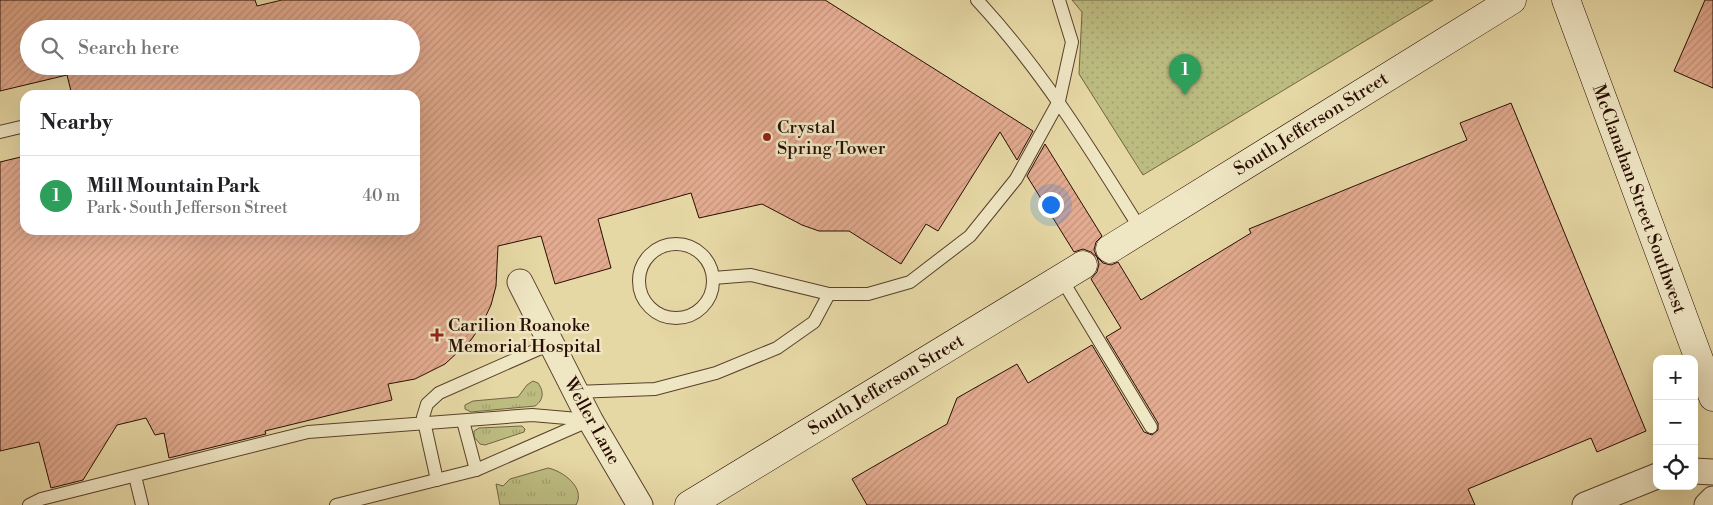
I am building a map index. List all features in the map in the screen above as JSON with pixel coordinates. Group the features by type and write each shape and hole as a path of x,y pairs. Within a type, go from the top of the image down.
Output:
{"main road":[{"name":"South Jefferson Street","path":"1110,249 1512,0"},
{"name":"McClanahan Street Southwest","path":"1566,0 1713,397"},
{"name":"South Jefferson Street","path":"689,505 1072,272"}],"street":[{"name":"Weller Lane","path":"520,282 590,420 640,505"},
{"path":"1698,471 1713,472"},
{"path":"1585,505 1653,478"},
{"path":"1706,505 1713,499"}],"lane":[{"path":"977,0 1039,72 1141,230"},
{"path":"713,278 751,275 829,294 868,294 910,282 970,236 1016,179 1059,101 1072,42 1059,0"},
{"path":"0,132 20,127"},
{"path":"670,244 688,246 703,256 710,266 713,278 708,301 688,317 676,319 663,316 652,310 644,301 639,289 642,265 648,255 658,248 670,244"},
{"path":"1072,272 1151,427"},
{"path":"575,392 655,388 716,373 777,348 814,322 829,294"},
{"path":"436,480 424,423 424,410 432,398 550,344"},
{"path":"29,505 40,499 308,432 532,415 590,420"},
{"path":"463,420 476,470"},
{"path":"336,505 476,470 590,420"},
{"path":"135,476 142,505"}],"green space":[{"path":"1072,0 1433,0 1143,175 1079,74 1082,12"},
{"path":"533,381 538,383 542,392 540,401 535,406 471,412 465,409 465,405 473,401 518,397 527,385"},
{"path":"522,426 525,429 524,432 485,445 480,444 474,437 474,431 479,428"},
{"path":"548,468 560,473 571,481 578,492 576,505 500,505 496,484 503,486 510,479"}],"building":[{"path":"0,0 255,0 257,6 282,0 825,0 1033,131 1017,160 1000,132 938,231 926,224 901,264 849,231 819,231 802,225 762,204 699,218 691,193 598,219 611,268 555,284 541,236 498,246 496,286 491,305 482,324 471,340 445,364 415,379 388,384 392,400 265,431 266,434 169,458 164,433 155,435 146,418 117,425 83,480 51,488 39,442 0,451 0,162 20,157 20,235 420,235 420,90 71,90 67,75 0,91"},
{"path":"1705,0 1713,0 1713,88 1674,71"},
{"path":"1511,103 1646,431 1597,452 1591,438 1468,489 1475,505 867,505 852,479 947,424 957,398 1017,364 1028,383 1092,345 1144,432 1152,435 1158,430 1158,423 1106,337 1121,328 1091,279 1097,272 1099,264 1097,257 1103,263 1111,265 1118,262 1141,300 1251,233 1249,229 1467,140 1460,123"},
{"path":"1045,144 1102,236 1096,242 1094,250 1097,257 1083,249 1074,252 1027,176"}],"place":[{"name":"Mill Mountain Park","path":"1185,95"},
{"name":"Crystal Spring Tower","path":"767,137"},
{"name":"Carilion Roanoke Memorial Hospital","path":"437,335"}]}
